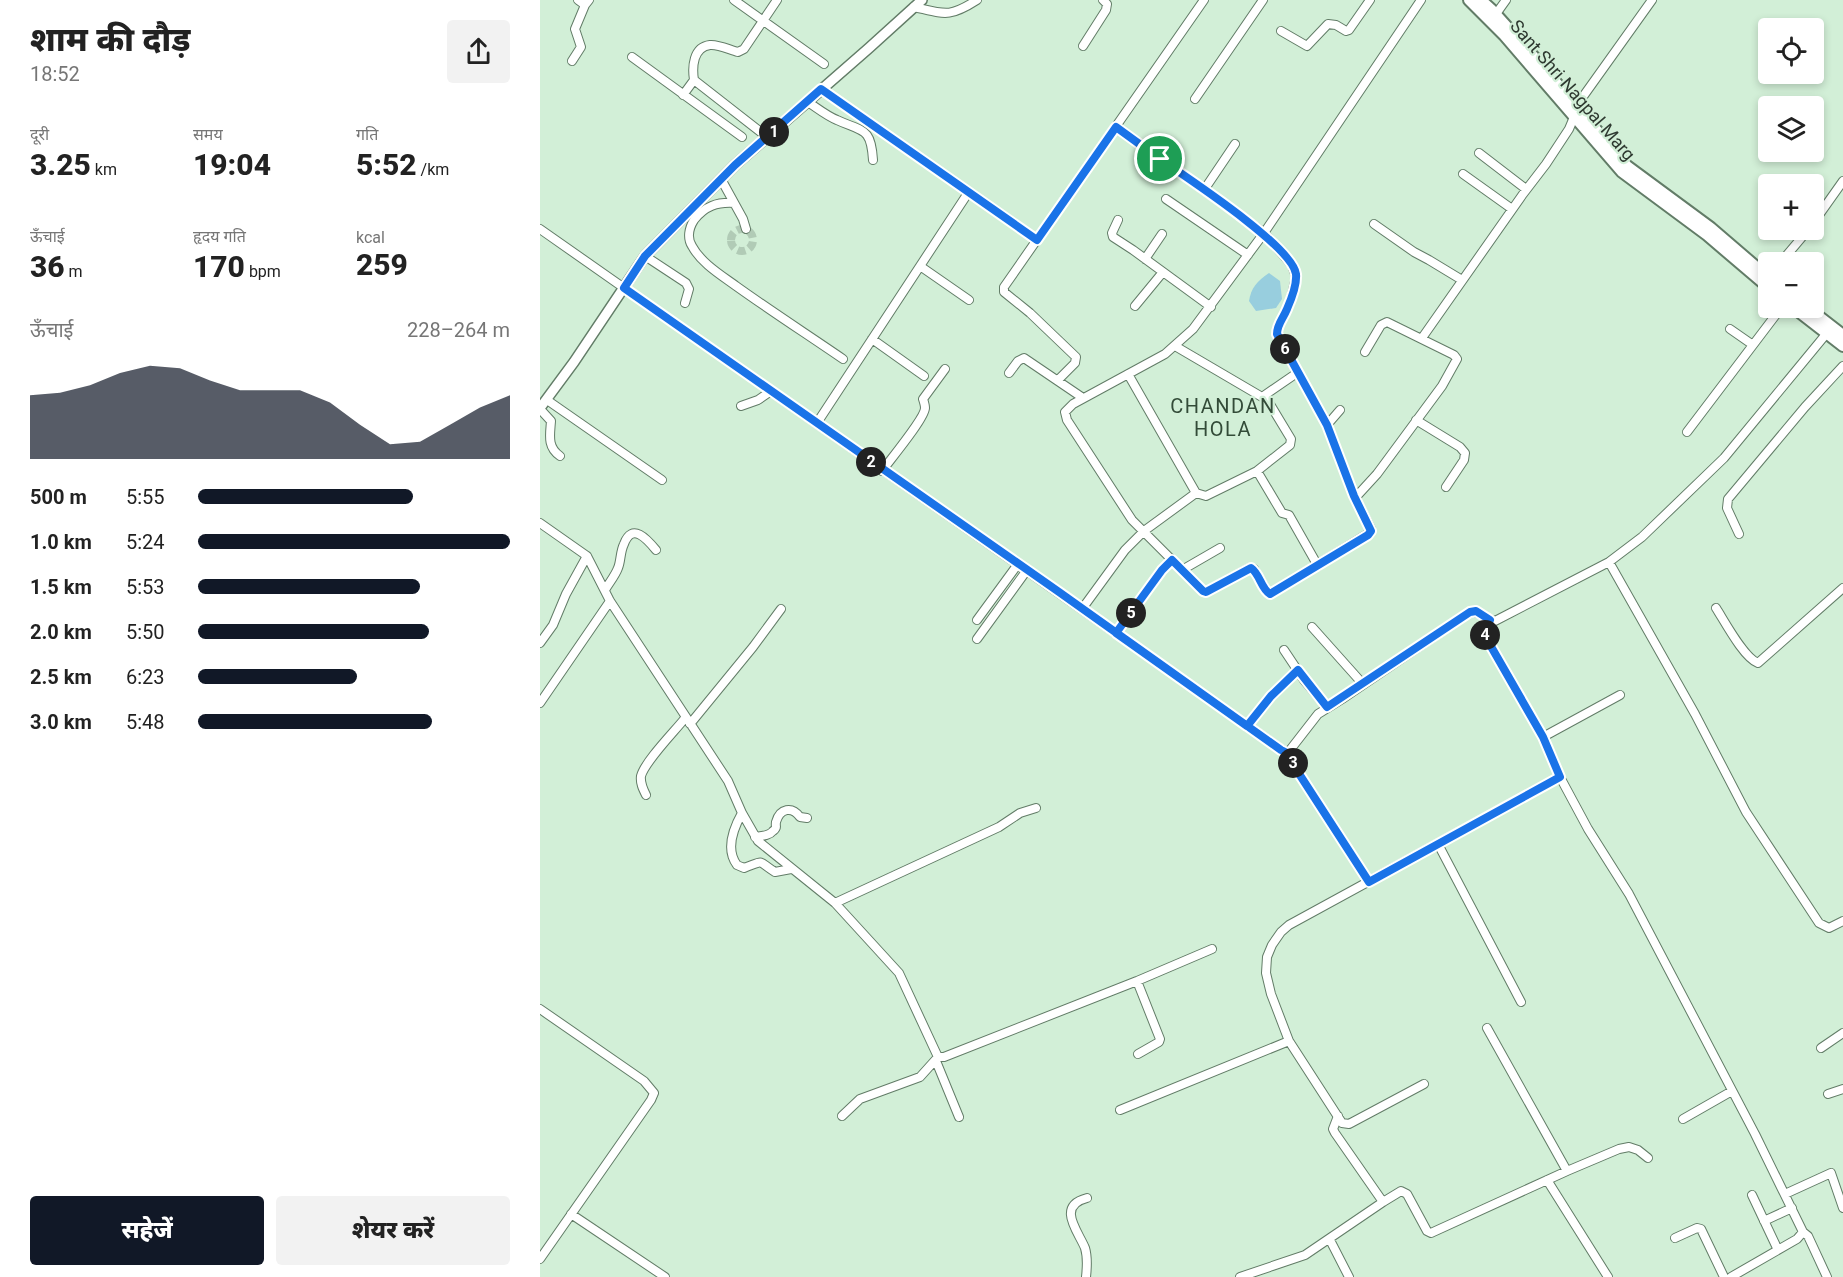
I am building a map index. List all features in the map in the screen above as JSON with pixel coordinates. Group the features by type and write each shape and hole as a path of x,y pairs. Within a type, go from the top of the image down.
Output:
{"main road":[{"name":"Sant Shri Nagpal Marg","path":"1469,0 1627,166 1712,228 1758,268"},
{"name":"Sant Shri Nagpal Marg","path":"1481,0 1542,66 1575,113 1622,172 1707,235 1758,278"},
{"path":"1807,318 1843,346"},
{"path":"1821,318 1843,335"}],"street":[{"path":"572,61 581,47 575,29 587,3 578,0"},
{"path":"734,0 824,64"},
{"path":"683,95 694,80 693,63 698,53 704,47 711,45 738,52 747,45 777,0"},
{"path":"560,456 554,452 549,439 551,422 540,408 574,363 645,256 721,179 922,0"},
{"path":"914,8 954,13 977,0"},
{"path":"1083,46 1106,10 1107,4 1102,0"},
{"path":"1058,380 1075,363 1076,357 1004,290 1004,287 1204,0"},
{"path":"1195,99 1263,0"},
{"path":"1281,31 1307,46 1328,24 1349,30 1370,0"},
{"path":"1116,127 1264,233 1292,265 1296,273 1290,303 1277,334 1327,425 1355,498 1371,531 1368,535 1270,594 1251,568 1206,592 1202,590 1130,517 1065,416 1065,412 1083,398 1165,354 1193,329 1264,233 1421,0"},
{"path":"1496,14 1506,0"},
{"path":"1422,338 1569,129 1582,98 1652,0"},
{"path":"632,57 742,138"},
{"path":"694,80 767,137"},
{"path":"821,89 1037,240"},
{"path":"808,102 835,119 867,134 872,147 873,160"},
{"path":"1204,190 1235,144"},
{"path":"1479,153 1526,189"},
{"path":"1463,174 1512,209"},
{"path":"721,179 746,229"},
{"path":"1824,208 1843,181"},
{"path":"817,423 968,193"},
{"path":"1166,199 1248,255"},
{"path":"734,203 714,204 700,214 693,222 689,235 689,242 693,249 706,264 843,359"},
{"path":"1118,220 1112,233 1113,237 1210,307"},
{"path":"1374,224 1414,252 1462,280"},
{"path":"540,229 1285,752 1369,882"},
{"path":"1145,259 1162,234"},
{"path":"1789,252 1800,240"},
{"path":"645,256 686,283 689,289 685,303"},
{"path":"920,266 969,300"},
{"path":"1136,306 1163,272"},
{"path":"1687,432 1773,318"},
{"path":"1355,498 1377,474 1457,362 1454,355 1387,322 1381,325 1365,352"},
{"path":"1730,328 1753,345"},
{"path":"1285,752 1290,750 1318,714 1327,707 1470,612 1476,611 1495,621 1609,562 1642,537 1724,458 1827,333"},
{"path":"872,339 924,376"},
{"path":"1175,346 1258,396 1265,396 1294,375 1299,375"},
{"path":"1009,373 1018,361 1024,358 1083,398"},
{"path":"1738,534 1727,508 1728,499 1805,406 1843,366"},
{"path":"882,471 920,419 925,409 923,399 945,369"},
{"path":"1128,374 1196,493 1206,496 1257,471 1290,445 1291,439 1265,396"},
{"path":"741,406 758,400 771,391"},
{"path":"547,400 663,480"},
{"path":"1327,425 1340,410"},
{"path":"1416,420 1466,453 1464,460 1446,487"},
{"path":"1257,471 1282,513 1289,515 1318,566"},
{"path":"1082,609 1125,550 1144,531 1196,493"},
{"path":"540,524 587,556 610,601 728,781 755,837 835,903 899,973 959,1116"},
{"path":"605,590 616,572 624,543 630,535 644,536 656,550"},
{"path":"1182,570 1220,548"},
{"path":"540,643 553,625 566,594 587,556"},
{"path":"1116,633 1162,570 1172,560"},
{"path":"1609,562 1756,827 1819,923 1829,928 1843,921"},
{"path":"978,620 1018,564"},
{"path":"977,639 1027,570"},
{"path":"1716,608 1742,647 1753,661 1758,663 1843,588"},
{"path":"540,703 610,601"},
{"path":"646,795 642,787 642,775 647,765 753,647 781,609"},
{"path":"1490,620 1485,636 1543,737 1560,777 1588,829 1629,894 1803,1232 1808,1236 1827,1277"},
{"path":"1312,627 1362,683"},
{"path":"1284,650 1327,707"},
{"path":"1247,726 1271,696 1298,670"},
{"path":"1543,737 1620,695"},
{"path":"1424,1083 1349,1124 1342,1123 1289,1041 1271,994 1266,973 1267,957 1272,945 1289,925 1560,777"},
{"path":"835,903 999,827 1020,813 1036,808"},
{"path":"755,837 773,832 784,811 792,809 801,817 807,818"},
{"path":"742,813 735,826 730,850 737,865 744,868 762,862 775,872 791,869"},
{"path":"1438,844 1521,1002"},
{"path":"842,1116 860,1099 920,1077 937,1059 1212,950"},
{"path":"1137,981 1160,1036 1159,1042 1138,1054"},
{"path":"540,1010 644,1081 654,1093 651,1101 540,1259"},
{"path":"1487,1028 1567,1171"},
{"path":"1821,1048 1843,1033"},
{"path":"1120,1110 1289,1041"},
{"path":"1828,1094 1843,1089"},
{"path":"1683,1119 1732,1091"},
{"path":"1338,1116 1334,1128 1335,1133 1383,1202"},
{"path":"1240,1277 1253,1275 1297,1259 1401,1191 1407,1194 1428,1232 1431,1233 1567,1171 1624,1148 1629,1147 1640,1151 1648,1158"},
{"path":"1785,1194 1831,1173 1843,1208"},
{"path":"1547,1180 1608,1277"},
{"path":"1752,1195 1778,1250"},
{"path":"1086,1277 1086,1253 1074,1228 1071,1213 1072,1206 1081,1199 1087,1198"},
{"path":"1764,1221 1792,1208"},
{"path":"571,1214 665,1277"},
{"path":"1675,1238 1697,1228 1701,1229 1724,1277"},
{"path":"1731,1277 1800,1237 1803,1232"},
{"path":"1330,1239 1349,1277"}],"water":[{"path":"1269,273 1280,281 1282,299 1276,308 1256,311 1249,301 1251,292"}],"tunnel":[{"path":"742,229 750,232 753,240 750,248 742,251 734,248 731,240 734,232 742,229"}],"district":[{"name":"CHANDAN HOLA","path":"1223,418"}],"route":[{"path":"1160,159 1116,127 1037,240 821,89 735,165 645,256 624,288 882,471 1059,592 1116,633 1182,680 1247,726 1281,750 1285,752 1369,882 1560,777 1525,703 1485,636 1487,623 1490,620 1474,611 1327,707 1298,670 1271,696 1247,726 1116,633 1162,570 1172,560 1203,591 1206,592 1251,568 1254,569 1270,594 1308,573 1371,531 1354,496 1327,425 1277,334 1290,303 1296,277 1292,265 1264,233 1160,159"}]}
